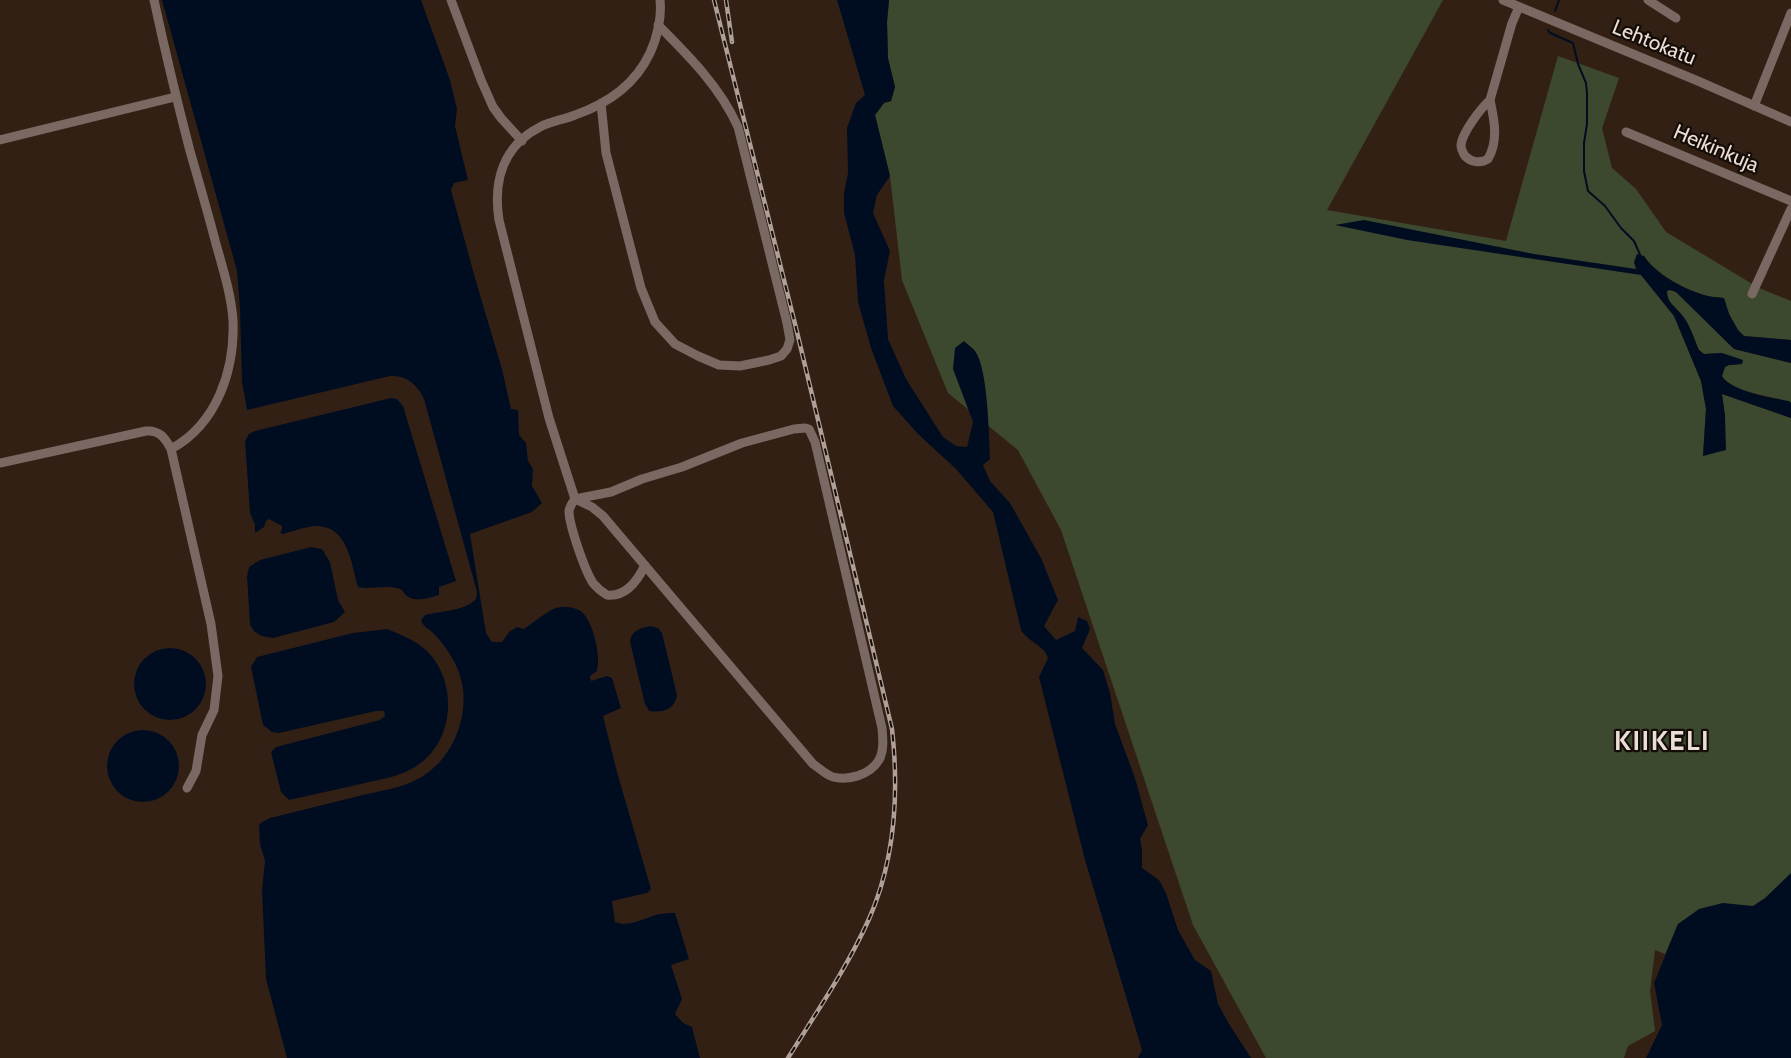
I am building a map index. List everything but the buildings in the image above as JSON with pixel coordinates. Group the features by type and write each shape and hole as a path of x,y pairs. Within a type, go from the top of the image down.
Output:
{"street":[{"path":"154,0 176,97 225,276 233,319 230,361 217,401 198,430 171,449"},
{"path":"451,0 493,107 522,141"},
{"path":"645,565 637,581 619,594 608,595 598,588 585,566 570,522 569,510 575,499 549,418 498,214 496,190 500,173 511,152 539,127 578,114 601,103 627,86 640,70 654,45 660,0"},
{"name":"Lehtokatu","path":"1503,0 1791,122"},
{"path":"1648,0 1676,18"},
{"path":"1490,100 1495,118 1494,144 1488,159 1475,161 1465,156 1461,147 1462,140 1482,108 1490,100 1512,23 1519,7"},
{"path":"1754,106 1791,13"},
{"path":"601,103 606,153 640,288 655,322 675,344 719,365 740,366 781,356 787,350 790,340 787,323 738,127 730,108 698,65 658,25"},
{"path":"0,140 176,97"},
{"name":"Heikinkuja","path":"1626,132 1791,201"},
{"path":"1752,294 1791,209"},
{"path":"794,429 809,429 815,442 882,728 883,746 879,760 870,770 843,779 830,776 813,764 603,516 592,507 575,499 611,492 742,443 794,429"},
{"path":"0,462 151,430 162,435 171,449 211,624 218,676 214,710 202,735 196,771 187,788"}],"green space":[{"path":"889,0 1443,0 1327,210 1506,241 1558,56 1619,78 1602,128 1612,168 1636,189 1666,232 1759,288 1791,301 1791,340 1744,336 1729,314 1724,298 1704,295 1680,285 1663,275 1645,257 1641,275 1674,316 1701,381 1706,409 1703,455 1725,416 1722,394 1791,418 1791,906 1678,924 1665,954 1655,950 1650,991 1655,1031 1628,1046 1624,1058 1266,1058 1193,925 1061,530 1018,450 948,393 902,280 890,176 875,115 884,103 891,101 895,87 888,59"},
{"path":"1666,291 1676,292 1734,349 1791,363 1791,403 1743,390 1727,382 1722,376 1725,367 1742,364 1722,353 1704,354 1699,350 1685,319 1668,299"}],"water":[{"path":"162,0 421,0 450,80 457,109 455,126 468,180 454,183 451,190 502,369 511,409 518,410 519,435 526,443 528,461 533,469 532,486 542,503 532,512 470,534 486,633 492,642 502,642 509,632 517,627 524,629 548,612 562,607 581,611 587,618 596,641 598,657 597,671 590,676 591,681 607,676 612,678 621,708 603,716 651,889 647,893 612,901 615,922 626,924 660,914 675,913 689,959 671,965 682,999 675,1014 683,1023 692,1027 700,1058 287,1058 266,979 262,890 265,861 260,844 259,825 270,818 404,785 416,780 439,762 448,751 460,723 463,694 461,679 454,661 442,643 424,626 421,620 425,615 466,606 476,599 477,592 424,399 410,382 401,377 390,376 247,410 242,382 237,271"},
{"path":"837,0 889,0 888,58 895,87 891,101 884,103 875,115 890,176 877,195 873,213 890,251 884,280 888,339 906,379 943,437 956,446 967,447 973,422 953,369 955,348 964,341 975,351 983,372 987,403 990,459 983,465 990,481 1010,503 1041,558 1058,600 1044,626 1056,640 1075,631 1078,617 1087,621 1090,629 1082,648 1103,670 1110,693 1115,724 1135,778 1148,825 1140,839 1142,868 1159,880 1166,893 1178,930 1195,960 1211,971 1218,1004 1251,1058 1138,1058 1142,1050 1085,860 1039,677 1048,658 1043,650 1021,630 993,512 956,469 918,434 893,406 871,348 858,302 855,255 844,213 844,193 848,173 847,128 856,103 865,95"},
{"path":"1364,220 1534,254 1636,269 1634,262 1637,254 1644,256 1655,269 1679,285 1704,295 1724,298 1729,314 1744,336 1791,340 1791,363 1734,349 1676,292 1667,291 1670,301 1687,323 1699,350 1704,354 1722,353 1743,360 1742,364 1725,367 1722,376 1726,381 1742,390 1789,401 1791,418 1722,394 1726,450 1703,456 1706,409 1701,381 1674,316 1641,275 1407,240 1335,225"},
{"path":"391,398 397,399 403,406 456,581 439,587 439,595 423,599 411,598 395,588 358,587 346,547 335,532 326,527 315,526 283,534 280,533 282,526 269,519 264,527 255,533 255,525 250,513 245,441 249,434"},
{"path":"311,547 322,549 330,562 338,600 345,612 334,622 273,638 261,636 250,625 247,576 249,567 260,560"},
{"path":"650,626 658,628 662,633 677,695 671,707 659,711 649,711 645,704 630,642 634,632"},
{"path":"387,629 413,641 427,651 444,678 448,694 448,710 439,741 418,765 398,775 289,800 281,792 271,752 276,747 380,720 385,716 384,711 279,733 272,732 263,725 251,667 257,657 353,633"},
{"path":"170,648 190,654 200,664 206,684 200,704 190,714 170,720 150,714 140,704 134,684 140,664 150,654"},
{"path":"143,730 163,736 173,746 179,766 173,786 163,796 143,802 123,796 113,786 107,766 113,746 123,736"},
{"path":"1791,873 1791,1058 1646,1058 1662,1025 1654,983 1678,924 1699,909 1723,903 1753,906 1765,898"}],"waterway":[{"path":"1555,11 1559,0"},
{"path":"1548,30 1573,43 1586,83 1587,124 1584,171 1588,191 1605,206 1634,241 1641,257"}],"railway":[{"path":"714,0 797,332 892,729 894,753 893,826 890,850 878,896 851,955 788,1058"},
{"path":"726,0 732,42"}],"district":[{"name":"KIIKELI","path":"1662,742"}]}
